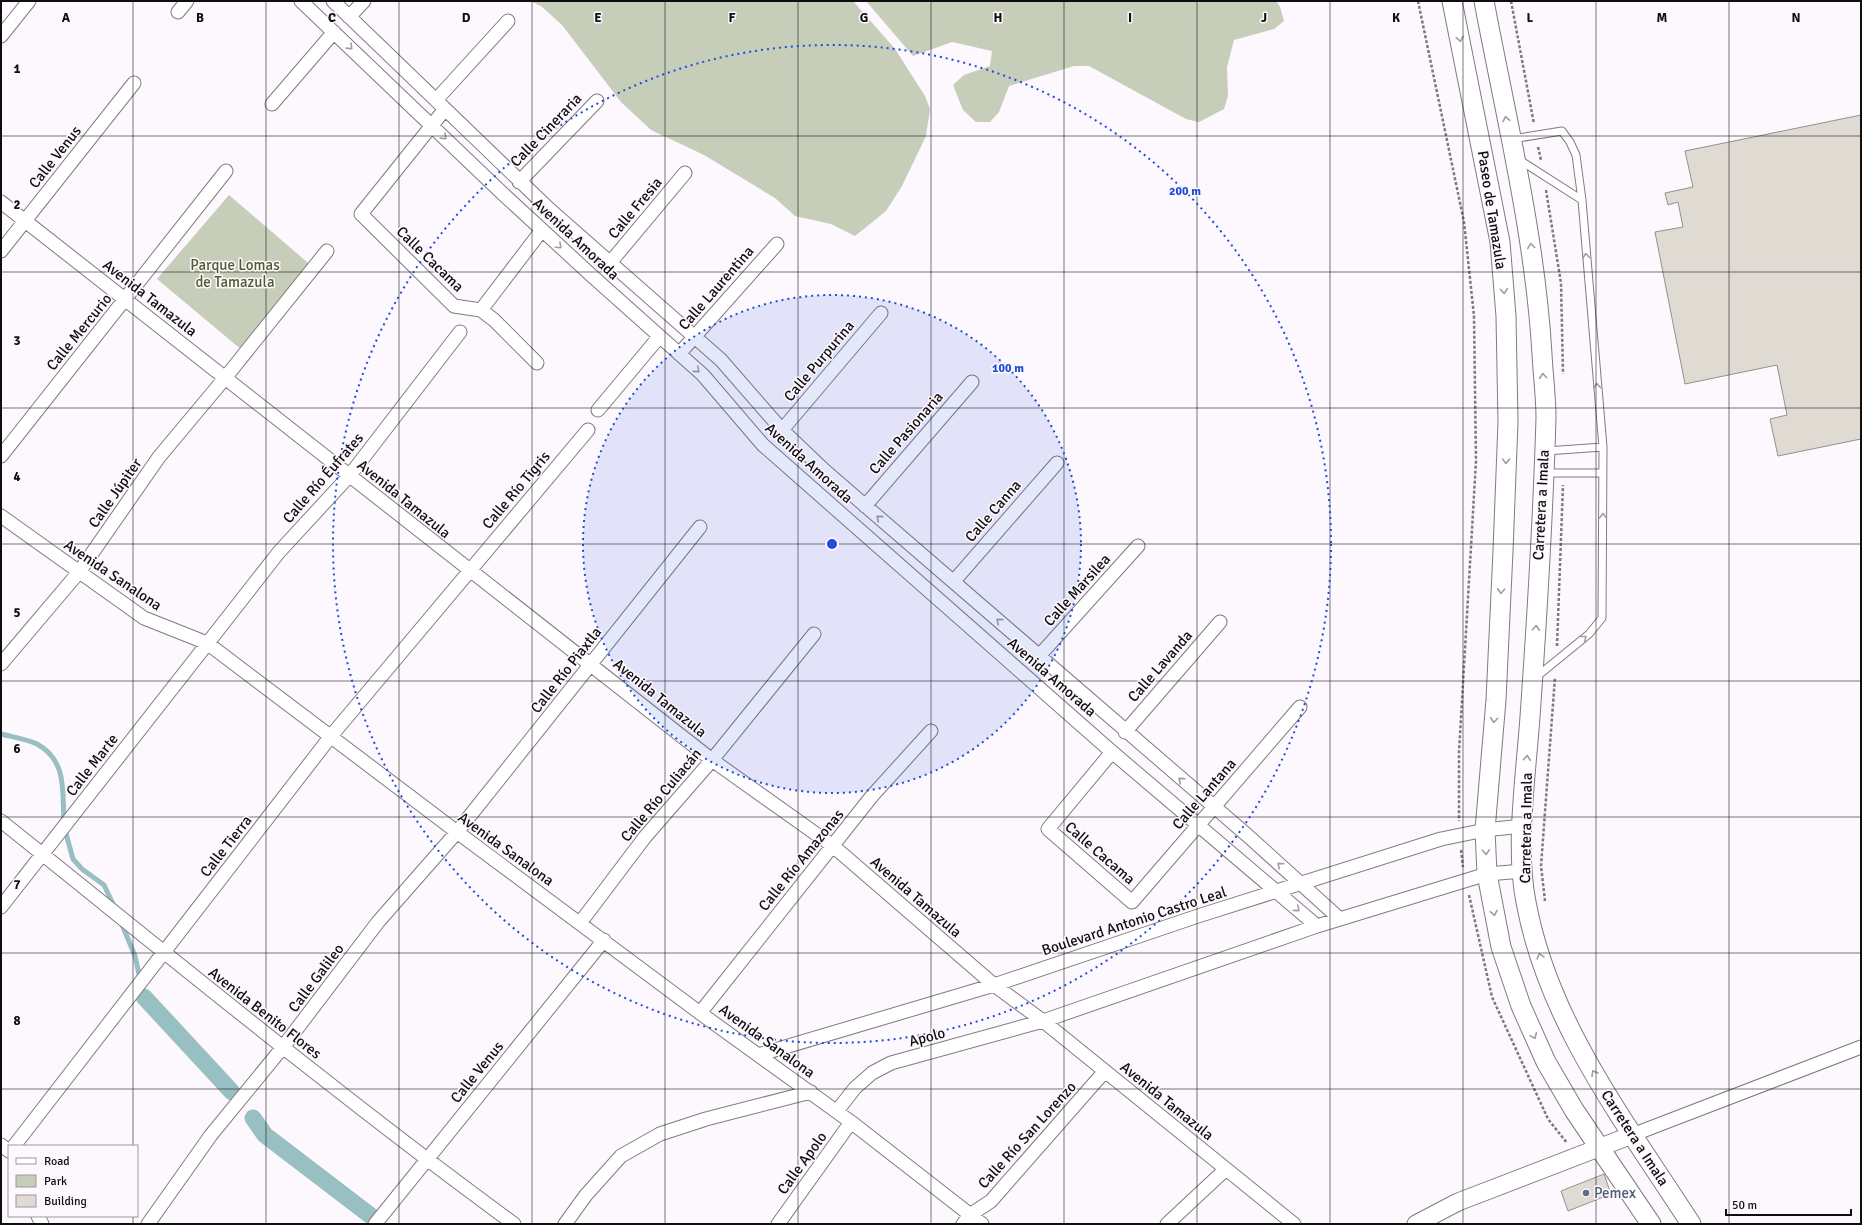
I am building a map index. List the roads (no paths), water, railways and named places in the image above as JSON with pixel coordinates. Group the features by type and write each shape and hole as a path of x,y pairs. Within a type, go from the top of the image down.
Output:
{"main road":[{"name":"Paseo de Tamazula","path":"1452,1 1500,242 1506,316 1508,422 1496,700 1485,830"},
{"name":"Paseo de Tamazula","path":"1484,1 1530,240 1540,314 1546,414"},
{"name":"Carretera a Imala","path":"1546,414 1532,681 1522,826 1525,901 1547,980 1585,1056 1632,1135 1691,1224"},
{"path":"1485,830 1487,874 1501,947 1521,1006 1546,1062 1647,1223"}],"street":[{"path":"1,36 29,1"},
{"path":"178,12 188,1"},
{"name":"Avenida Amorada","path":"301,1 542,230 659,337 704,375 763,445 1112,752 1317,926"},
{"name":"Avenida Amorada","path":"332,1 519,182 609,264 664,309 721,360 782,430 865,506 954,581 1125,732 1247,835 1340,919"},
{"path":"349,17 364,1"},
{"path":"432,125 440,104 508,21"},
{"path":"272,104 334,32"},
{"name":"Calle Venus","path":"1,251 134,83"},
{"name":"Calle Cineraria","path":"519,182 597,101"},
{"name":"Calle Cacama","path":"432,125 361,214 454,306 481,310"},
{"name":"Calle Mercurio","path":"1,456 126,300 226,171"},
{"name":"Calle Fresia","path":"609,264 685,173"},
{"name":"Avenida Tamazula","path":"1,202 350,475 469,571 591,664 712,760 833,846 994,985 1043,1021 1294,1224"},
{"path":"537,363 494,320 481,310 542,230"},
{"name":"Calle Laurentina","path":"679,354 777,244"},
{"name":"Calle Júpiter","path":"1,664 79,572 159,457 226,378 327,251"},
{"name":"Calle Purpurina","path":"782,430 880,313"},
{"name":"Calle Río Éufrates","path":"207,643 278,552 350,475 460,332"},
{"path":"598,410 659,337"},
{"name":"Calle Pasionaria","path":"865,506 972,382"},
{"name":"Calle Río Tigris","path":"469,571 588,430"},
{"name":"Calle Canna","path":"954,581 1057,463"},
{"name":"Avenida Sanalona","path":"1,516 144,618 207,643 700,1013 837,1111 966,1219 982,1224"},
{"name":"Calle Río Piaxtla","path":"457,832 700,527"},
{"path":"882,549 896,532"},
{"name":"Calle Marsilea","path":"1039,656 1138,546"},
{"name":"Calle Tierra","path":"15,1145 331,736 469,571"},
{"name":"Calle Lavanda","path":"1125,732 1220,622"},
{"name":"Calle Río Culiacán","path":"580,923 645,837 712,760 814,634"},
{"name":"Calle Marte","path":"1,907 207,643"},
{"name":"Calle Lantana","path":"1132,902 1300,707"},
{"name":"Calle Río Amazonas","path":"700,1013 872,796 931,731"},
{"name":"Calle Cacama","path":"1112,752 1048,829 1132,902"},
{"name":"Avenida Benito Flores","path":"1,821 163,953 426,1160 514,1224"},
{"name":"Boulevard Antonio Castro Leal","path":"758,1054 994,985 1198,916 1441,839 1485,830 1522,826"},
{"name":"Calle Galileo","path":"148,1224 211,1135 284,1048 378,922 457,832"},
{"path":"1231,852 1247,835"},
{"path":"1043,1021 1317,926 1487,874 1523,871"},
{"name":"Calle Venus","path":"375,1224 604,940"},
{"name":"Apolo","path":"837,1111 855,1088 872,1073 891,1063 1043,1021"},
{"path":"1416,1224 1458,1202 1861,1047"},
{"name":"Calle Río San Lorenzo","path":"966,1219 991,1201 1105,1071"},
{"path":"565,1224 586,1195 621,1156 660,1134 706,1119 811,1092"},
{"name":"Calle Apolo","path":"778,1224 851,1122"},
{"path":"1167,1224 1226,1168"}],"lane":[{"path":"1512,147 1562,131 1576,154 1582,200 1603,447 1602,618 1589,634 1532,681"},
{"path":"1512,147 1582,200"},
{"path":"1544,451 1603,447"},
{"path":"1543,473 1603,474"}],"waterway":[{"path":"1,734 33,742 47,751 54,759 59,769 63,789 64,822"},
{"path":"65,830 73,859 82,869 104,885 115,908"},
{"path":"121,922 135,956 144,997"},
{"path":"144,997 232,1092"},
{"path":"253,1118 265,1135 371,1216"}],"place":[{"name":"Pemex","path":"1586,1193"}],"park label":[{"name":"Parque Lomas de Tamazula","path":"235,274"}]}
